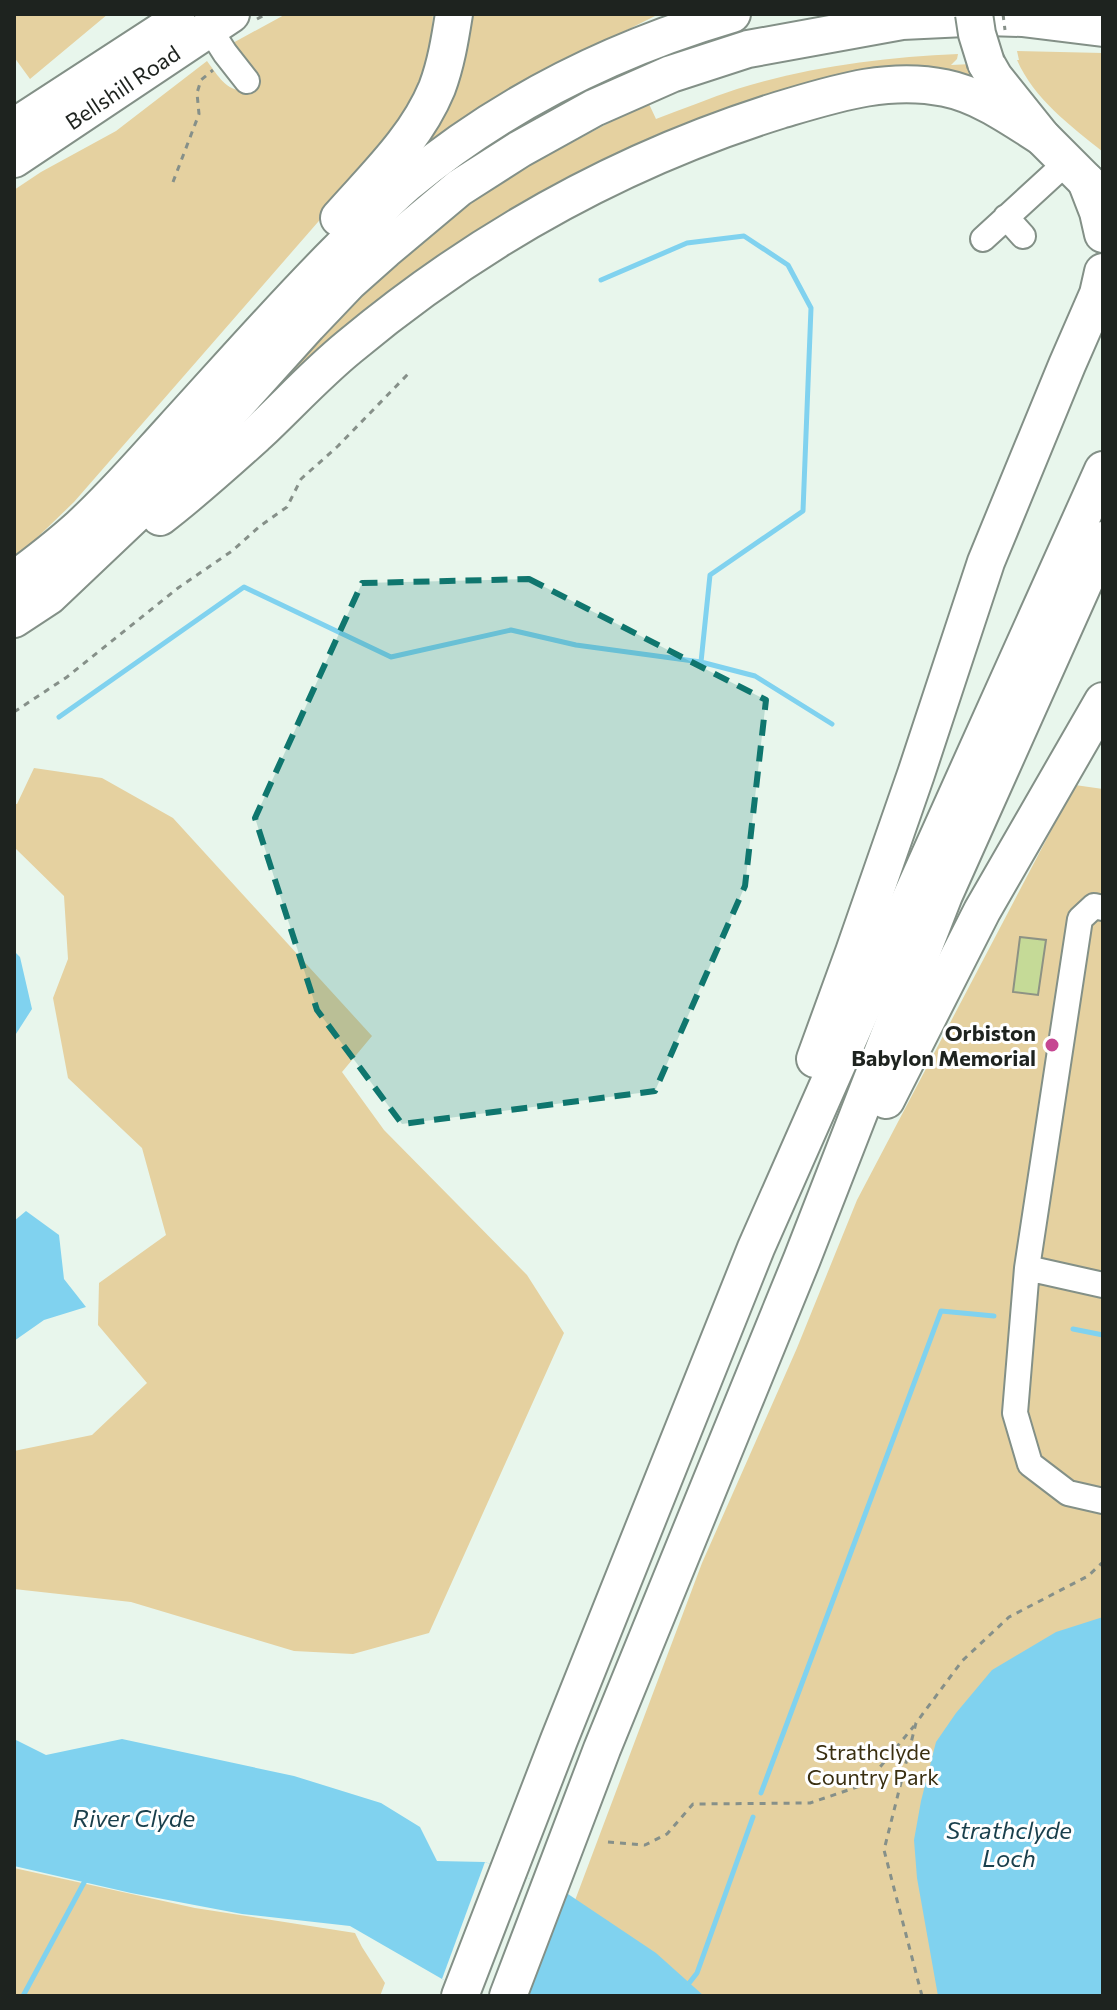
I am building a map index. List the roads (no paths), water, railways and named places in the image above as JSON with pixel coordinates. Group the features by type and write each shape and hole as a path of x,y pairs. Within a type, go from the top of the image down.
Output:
{"highway":[{"path":"14,580 82,525 327,262 405,185 454,146 570,76 664,36 732,14"},
{"path":"974,14 986,63 994,77 1042,137 1085,180 1103,234"},
{"path":"49,596 145,505 308,325 361,272 459,188 520,149 594,108 671,74 748,49 902,21 1022,18 1103,28"},
{"path":"82,525 118,468 399,151 425,112 437,86 446,59 449,22"},
{"name":"Bellshill Road","path":"14,127 214,28"},
{"name":"Bellshill Road","path":"14,159 214,28"},
{"path":"14,619 166,513 324,369 418,292 489,243 590,186 739,124 801,104 872,86 897,83 962,92 1042,137"},
{"path":"756,1248 784,1138 854,952 986,562 1098,294 1103,272"},
{"path":"460,1996 756,1248 1103,470"},
{"path":"508,1996 602,1749 802,1259 944,895 1103,540"},
{"path":"802,1259 982,911 1103,701"}],"street":[{"path":"214,28 247,81"},
{"path":"983,239 1006,217 1085,180"},
{"path":"1006,217 1023,236"},
{"path":"1103,908 1094,906 1080,919 1027,1268 1015,1413 1030,1464 1068,1493 1103,1501"},
{"path":"1027,1268 1103,1285"}],"water":[{"path":"14,951 20,957 32,1009 14,1037"},
{"path":"26,1211 59,1235 64,1279 86,1307 44,1320 14,1341 14,1221"},
{"name":"Strathclyde Loch","path":"1103,1617 1103,1996 938,1996 917,1878 914,1840 936,1742 992,1670 1056,1632"},
{"name":"River Clyde","path":"14,1739 46,1755 122,1739 294,1776 381,1803 420,1827 437,1861 485,1862 565,1892 656,1953 704,1996 488,1996 442,1979 350,1926 242,1914 14,1866"}],"waterway":[{"path":"601,280 687,243 744,236 788,265 811,308 803,511 710,575 701,662"},
{"path":"59,717 244,587 391,657 511,630 576,645 701,662 755,676 832,724"},
{"path":"761,1793 941,1311 994,1316"},
{"path":"1073,1329 1103,1335"},
{"path":"679,1996 697,1973 753,1817"},
{"path":"23,1996 87,1877"}],"place":[{"name":"Orbiston Babylon Memorial","path":"1052,1045"}],"park label":[{"name":"Strathclyde Country Park","path":"873,1764"}]}
